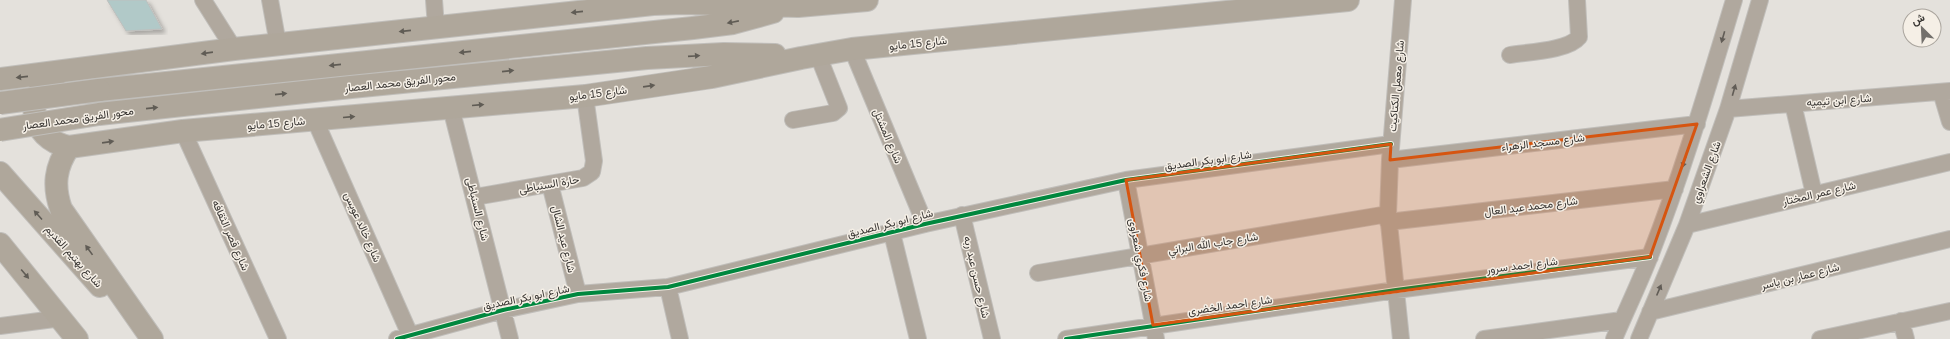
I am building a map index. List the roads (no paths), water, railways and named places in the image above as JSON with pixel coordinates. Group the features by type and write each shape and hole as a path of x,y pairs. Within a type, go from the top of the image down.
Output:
{"main road":[{"path":"0,79 59,73 234,49 436,28 607,5 683,3 798,6 867,0"},
{"name":"شارع 15 مايو","path":"69,148 183,131 585,96 712,78 810,56 852,49 1348,0"},
{"path":"0,103 107,89 693,28 733,22 798,6"},
{"name":"محور الفريق محمد العصار","path":"0,130 100,114 366,85 646,58 724,54 810,56"},
{"path":"59,73 50,78 43,85 38,94 35,114 37,124 46,137 59,145 69,148 62,158 55,183 56,196 61,209 152,339"},
{"name":"شارع بهتيم القديم","path":"0,173 147,339"},
{"path":"0,244 62,318 77,339"}],"street":[{"path":"202,0 234,49"},
{"path":"270,0 278,44"},
{"path":"434,0 436,28"},
{"name":"شارع معمل الكتاكيت","path":"1401,339 1388,218 1390,152 1403,0"},
{"path":"1510,55 1566,46 1576,41 1579,37 1576,0"},
{"path":"1614,339 1650,257 1675,189 1697,124 1734,0"},
{"name":"شارع الشعراوي","path":"1639,339 1687,225 1728,109 1760,0"},
{"name":"شارع المشتل","path":"852,49 925,224"},
{"path":"793,120 833,113 839,108 810,56"},
{"path":"1945,92 1950,122"},
{"name":"شارع ابن تيميه","path":"1728,109 1945,92"},
{"name":"حارة السنباطى","path":"475,196 583,178 592,172 594,161 585,96"},
{"path":"1793,104 1814,194"},
{"name":"شارع السنباطى","path":"451,108 475,196 510,339"},
{"name":"شارع خالد عويس","path":"315,120 412,336"},
{"name":"شارع مسجد الزهراء","path":"1390,152 1697,124"},
{"name":"شارع قصر الثقافه","path":"183,131 278,339"},
{"name":"شارع ابو بكر الصديق","path":"412,336 503,310 578,294 668,286 962,215 1126,180 1390,152"},
{"name":"شارع عمر المختار","path":"1687,225 1950,162"},
{"name":"شارع فكري شعراوى","path":"1126,180 1155,332"},
{"name":"شارع عيد الشال","path":"550,184 578,294"},
{"name":"شارع محمد عبد العال","path":"1388,218 1675,189"},
{"name":"شارع حسن عبد ربه","path":"962,215 992,339"},
{"name":"شارع جاب الله البراني","path":"1038,273 1140,255 1388,218"},
{"path":"892,233 918,339"},
{"name":"شارع عمار بن ياسر","path":"1650,312 1950,239"},
{"name":"شارع احمد سرور","path":"1396,290 1650,257"},
{"path":"668,286 680,339"},
{"name":"شارع احمد الخضرى","path":"1066,339 1155,332 1396,290"},
{"path":"1820,339 1847,336 1901,321 1950,311"},
{"path":"0,326 62,318"},
{"path":"1484,339 1622,320"},
{"path":"1901,321 1906,339"}]}
